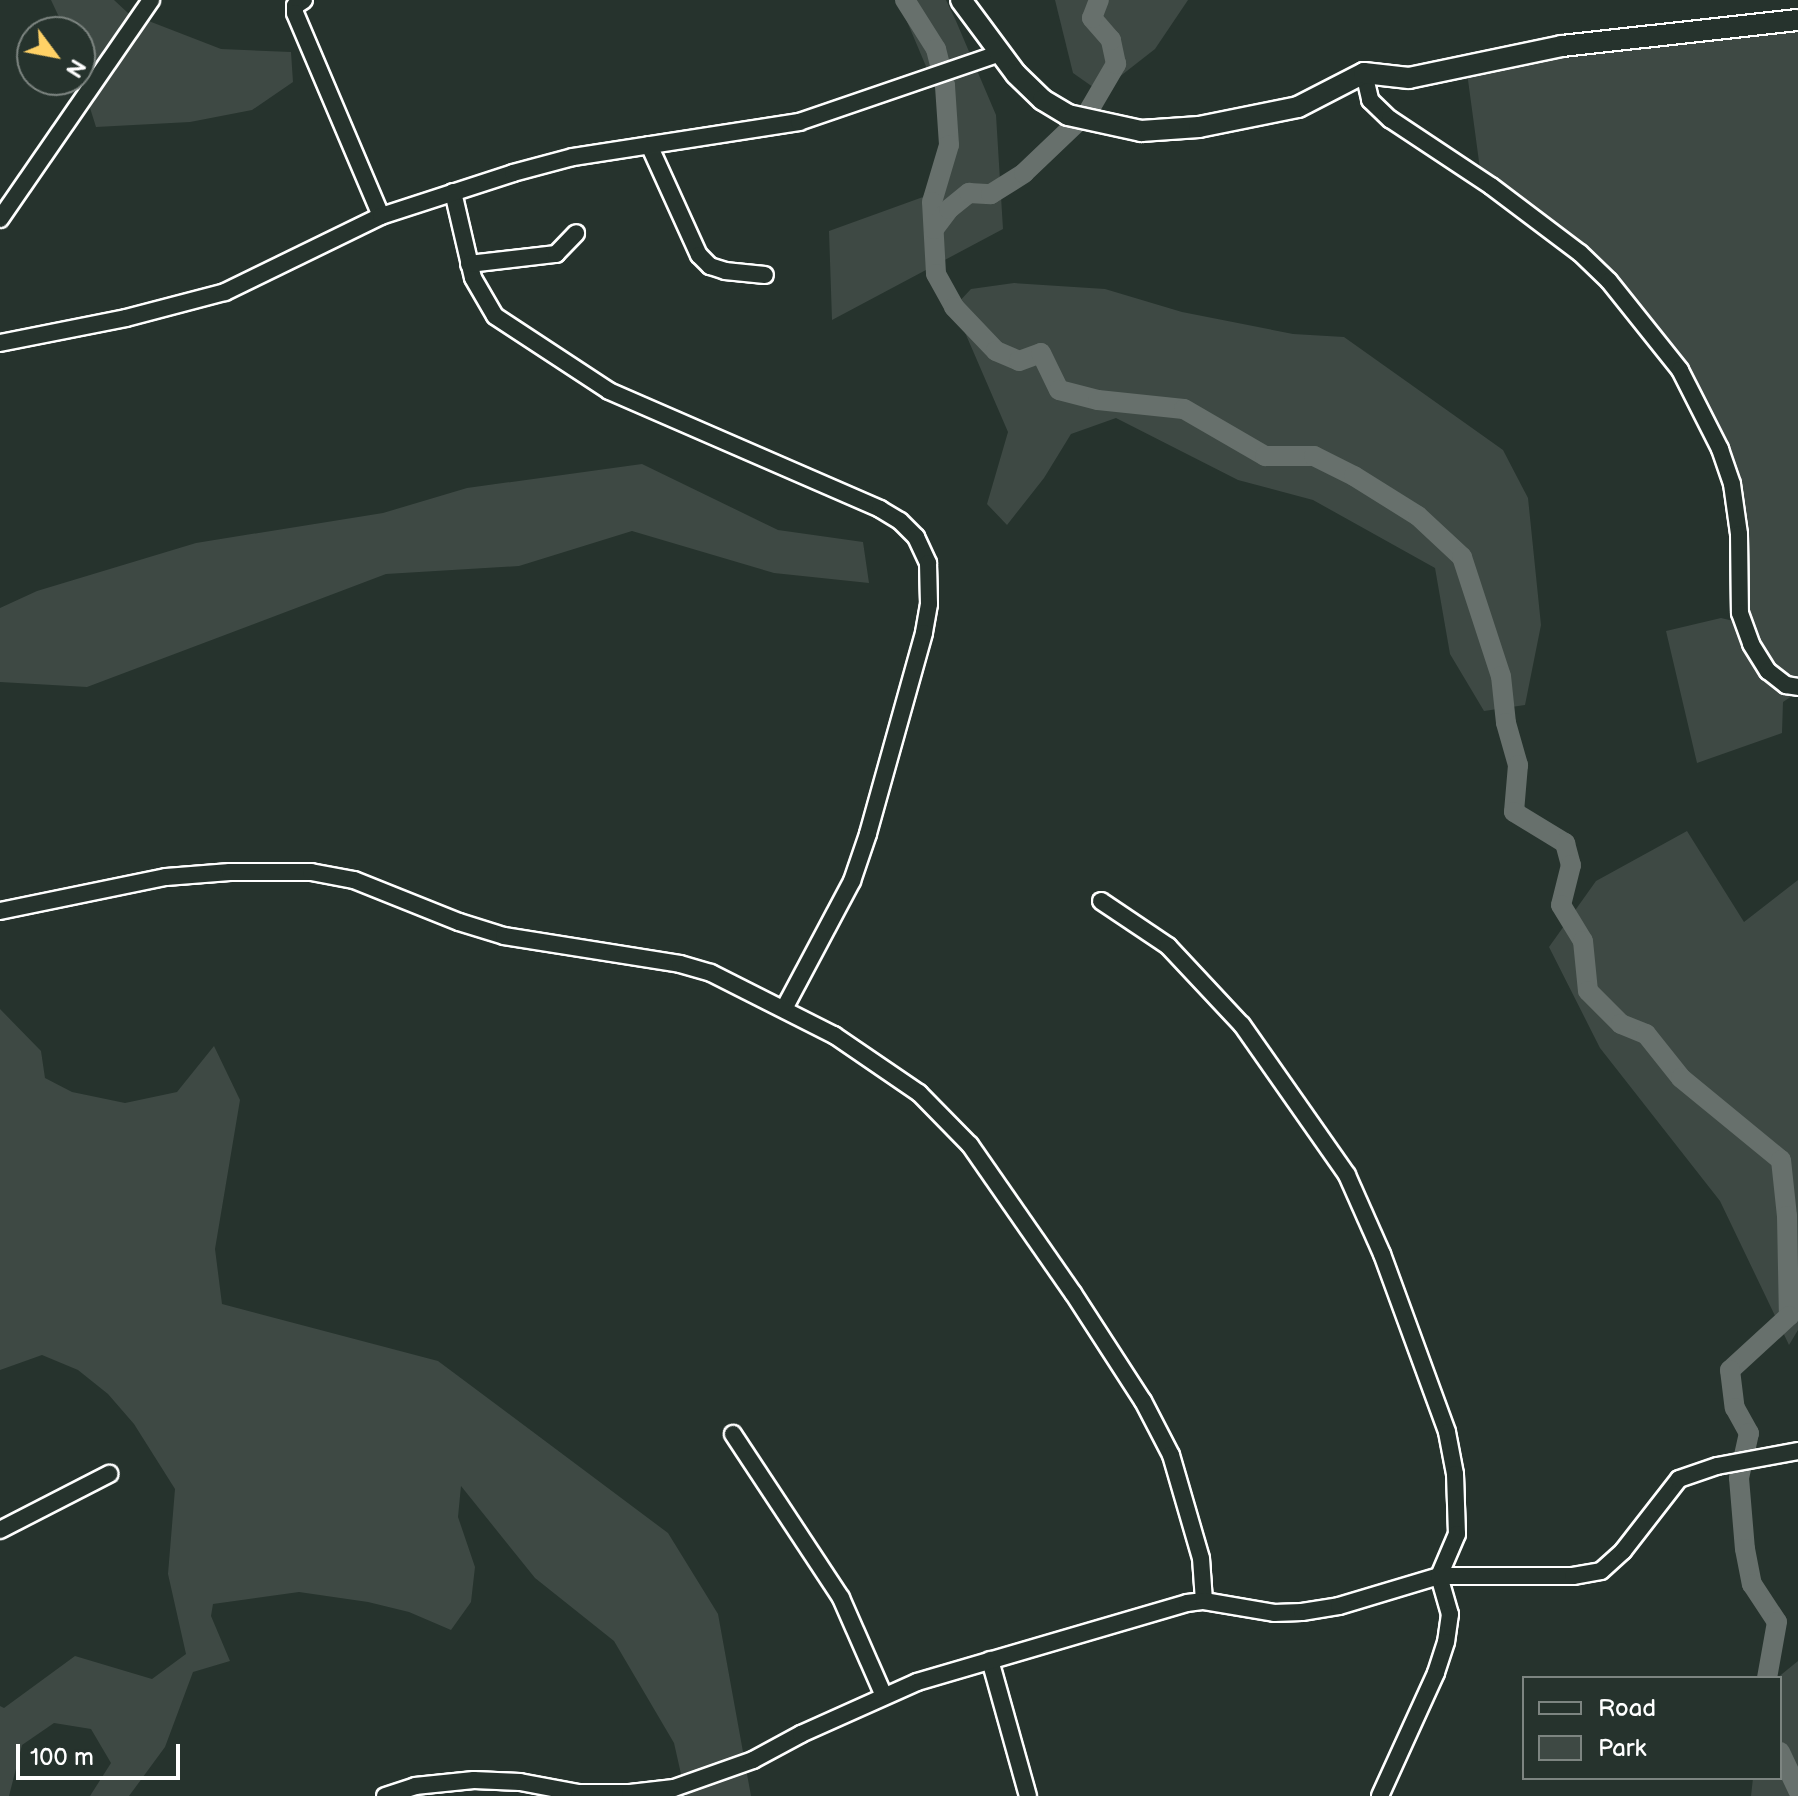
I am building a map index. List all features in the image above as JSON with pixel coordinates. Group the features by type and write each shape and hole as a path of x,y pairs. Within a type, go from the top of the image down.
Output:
{"main road":[{"path":"961,0 1029,88 1078,116 1141,131 1199,127 1298,107 1364,73 1409,78 1562,46 1798,20"}],"street":[{"path":"0,219 151,0"},
{"path":"304,0 295,6 295,13 381,216"},
{"path":"0,343 216,295 381,216 573,157 799,122 954,66 1000,53"},
{"path":"1364,73 1370,100 1390,119 1491,186 1580,253 1609,281 1680,370 1720,449 1732,484 1739,534 1740,613 1751,644 1768,671 1786,685 1798,687"},
{"path":"649,145 699,255 710,266 725,271 765,275"},
{"path":"453,192 469,264 485,302 495,316 609,391 880,509 900,521 916,537 928,563 929,604 924,633 868,834 852,881 784,1009"},
{"path":"469,264 556,254 576,233"},
{"path":"0,911 166,877 230,872 311,872 354,880 459,922 504,936 680,964 711,973 834,1035 919,1093 970,1145 1001,1186 1162,1435 1201,1558 1204,1601"},
{"path":"1101,901 1168,946 1242,1025 1347,1175 1387,1266 1447,1432 1455,1474 1457,1534 1439,1576 1450,1614 1446,1642 1436,1673 1380,1796"},
{"path":"733,1434 841,1598 884,1696"},
{"path":"385,1796 415,1786 474,1780 520,1782 579,1794 660,1790 716,1776 884,1696 990,1660 1187,1603 1204,1601 1274,1613 1302,1612 1339,1606 1439,1576 1573,1576 1601,1571 1623,1551 1679,1479 1717,1466 1798,1451"},
{"path":"0,1530 109,1474"},
{"path":"990,1660 1028,1796"}],"green space":[{"path":"51,0 114,0 128,13 221,49 291,52 293,82 252,110 190,122 96,127 86,96 96,96 96,16 58,16"},
{"path":"898,0 946,0 956,21 996,115 1003,229 832,320 829,231 923,197 952,128"},
{"path":"1055,0 1188,0 1155,49 1100,92 1073,73"},
{"path":"1798,14 1798,692 1783,702 1782,733 1697,763 1666,631 1721,618 1746,624 1740,505 1686,383 1588,264 1482,184 1466,65"},
{"path":"1014,283 1105,289 1182,312 1293,334 1344,337 1503,450 1528,498 1541,625 1525,705 1484,711 1450,654 1435,568 1313,500 1238,480 1116,418 1071,434 1044,478 1007,525 987,504 1008,432 954,307 971,289"},
{"path":"642,464 778,530 863,542 869,583 774,573 632,531 519,566 386,574 87,687 0,682 0,608 37,591 196,543 383,513 467,488"},
{"path":"1687,831 1744,922 1798,880 1798,1330 1789,1345 1720,1201 1600,1048 1549,947 1596,881"},
{"path":"0,1009 41,1051 45,1078 72,1092 125,1103 177,1092 214,1046 240,1100 215,1249 222,1304 438,1361 668,1533 718,1614 751,1796 686,1796 674,1743 614,1641 535,1578 461,1486 458,1517 475,1567 471,1602 451,1630 409,1612 368,1602 299,1592 213,1604 211,1616 230,1661 193,1672 165,1747 129,1796 90,1796 111,1763 91,1729 54,1723 22,1745 9,1796 0,1796 0,1706 4,1708 75,1656 152,1679 186,1654 168,1574 175,1489 134,1424 108,1394 78,1370 42,1355 0,1370"},
{"path":"1798,1661 1798,1796 1751,1796 1753,1780 1782,1780 1782,1676 1779,1676"}],"waterway":[{"path":"905,0 936,49 945,86 949,145 932,202 936,274 954,307 996,351 1019,361 1041,353 1059,390 1098,400 1184,409 1265,456 1314,456 1354,476 1418,516 1462,557 1501,676 1506,723 1518,765 1514,812 1565,843 1571,865 1561,905 1583,941 1588,991 1621,1024 1646,1034 1681,1078 1781,1160 1787,1216 1789,1316 1730,1370 1735,1408 1749,1433 1739,1478 1745,1549 1752,1584 1777,1622 1767,1676"},
{"path":"934,229 949,209 969,193 991,194 1024,173 1088,112 1116,64 1111,40 1092,18 1099,0"},
{"path":"1782,1756 1798,1790"}]}
